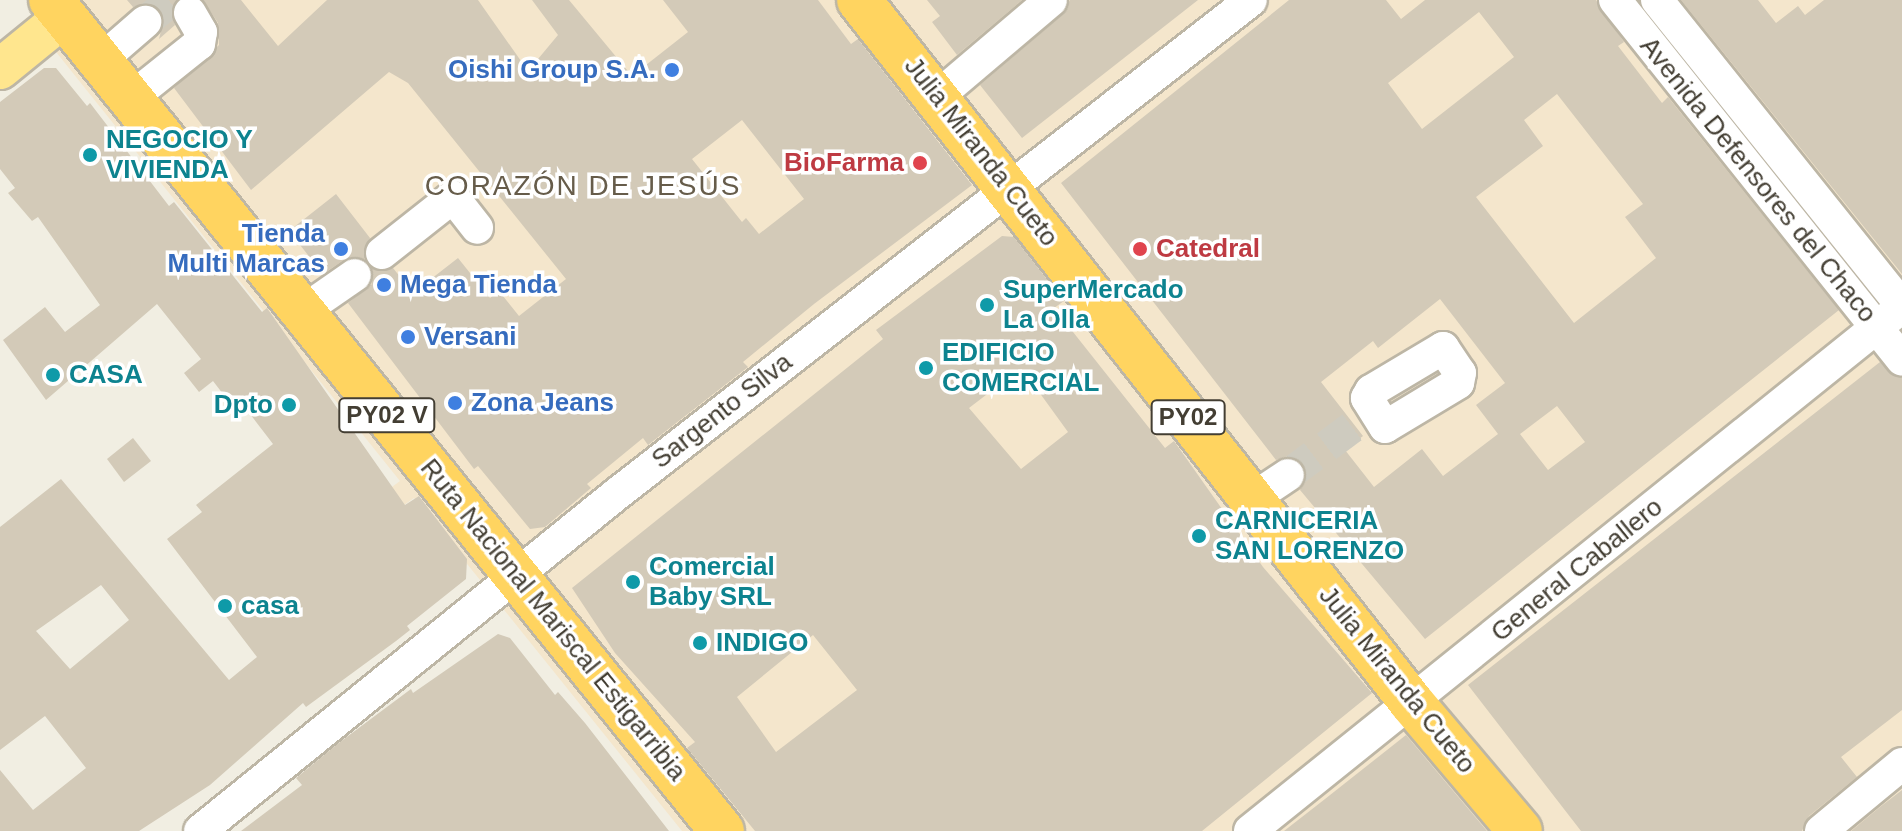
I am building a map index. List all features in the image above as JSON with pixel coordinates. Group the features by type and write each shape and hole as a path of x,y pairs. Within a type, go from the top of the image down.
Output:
{"highway":[{"name":"Julia Miranda Cueto","path":"859,0 938,96 1412,703 1520,831"},
{"name":"Ruta Nacional Mariscal Estigarribia","path":"67,6 100,61 130,99 722,831"}],"main road":[{"path":"0,69 67,6"}],"street":[{"path":"938,96 1051,0"},
{"name":"Sargento Silva","path":"200,831 1007,186 1251,0"},
{"name":"Avenida Defensores del Chaco","path":"1615,0 1902,359"},
{"name":"Avenida Defensores del Chaco","path":"1657,0 1902,306"},
{"path":"130,99 199,44 201,32 190,13"},
{"path":"100,61 145,22"},
{"path":"382,253 453,197 477,228"},
{"path":"303,311 355,275"},
{"name":"General Caballero","path":"1250,831 1902,306"},
{"path":"1252,499 1288,475"},
{"path":"1821,831 1902,764"}],"shaded area":[{"path":"69,0 1902,0 1902,831 682,831 414,498 346,546 336,529 400,481 36,27"}],"building":[{"path":"127,0 177,0 171,12 175,25 159,39 164,19 160,10 150,4 133,7"},
{"path":"203,0 241,0 278,46 327,0 478,0 528,71 558,35 532,0 569,0 632,76 688,32 663,0 818,0 851,44 858,39 972,185 814,304 743,362 748,367 648,445 643,438 587,484 591,488 545,527 530,529 478,466 474,469 348,303 372,284 372,269 393,268 413,293 458,258 490,298 499,291 519,316 566,279 408,83 389,72 251,190 174,88 219,45 218,23","holes":["742,120 804,199 759,234 746,218 742,222 692,159"]},
{"path":"927,0 1022,0 957,55 932,22 940,16"},
{"path":"1070,0 1198,0 1022,138 980,85 1063,14"},
{"path":"1289,0 1386,0 1401,19 1425,0 1596,0 1624,42 1618,46 1662,103 1668,97 1839,310 1425,639 1300,490 1307,475 1303,464 1288,456 1276,460 1061,183","holes":["1479,12 1514,57 1422,129 1388,83","1557,94 1643,204 1625,217 1656,258 1574,323 1476,197 1543,146 1524,120","1440,299 1505,383 1476,405 1498,434 1443,476 1422,449 1374,487 1345,450 1363,436 1321,382 1373,341 1378,348","1557,406 1585,442 1548,470 1520,434"]},
{"path":"1681,0 1758,0 1776,23 1798,6 1805,15 1824,0 1902,0 1902,274"},
{"path":"44,68 56,68 87,106 90,103 169,206 174,202 262,312 267,308 405,505 419,496 467,559 466,579 407,626 410,630 306,707 303,703 210,785 139,831 0,831 0,770 33,810 86,768 45,716 0,750 0,527 61,479 229,680 257,657 167,539 202,512 196,505 273,444 240,401 233,407 213,381 199,392 184,373 201,359 157,304 46,400 3,340 45,307 65,332 100,305 38,217 32,221 8,193 15,188 0,169 0,102","holes":["101,585 129,620 70,669 36,631"]},
{"path":"336,194 370,238 364,259 345,259 323,274 289,231"},
{"path":"1002,236 1014,237 1064,301 1054,308 1165,448 1174,441 1263,567 1372,693 1202,831 755,831 687,748 695,742 615,653 572,588 883,339 876,330","holes":["1016,372 1034,395 1039,392 1068,432 1021,469 969,408","813,635 857,690 776,752 737,697"]},
{"path":"1880,362 1902,378 1902,710 1841,757 1857,777 1809,816 1802,831 1581,831 1468,685"},
{"name":"CASA","path":"133,438 151,461 124,482 107,459"},
{"path":"498,634 510,638 555,695 558,692 585,723 669,831 241,831 302,785 296,778 336,745 411,689 413,693"},
{"path":"1406,735 1487,831 1284,831 1325,799"},
{"path":"1902,790 1902,831 1851,831 1880,807"}],"tunnel":[{"path":"145,22 172,0"},
{"path":"1288,475 1355,425"}],"place":[{"name":"Oishi Group S.A.","path":"672,70"},
{"name":"NEGOCIO Y VIVIENDA","path":"90,155"},
{"name":"BioFarma","path":"920,163"},
{"name":"Tienda Multi Marcas","path":"341,249"},
{"name":"Catedral","path":"1140,249"},
{"name":"Mega Tienda","path":"384,285"},
{"name":"SuperMercado La Olla","path":"987,305"},
{"name":"Versani","path":"408,337"},
{"name":"EDIFICIO COMERCIAL","path":"926,368"},
{"name":"CASA","path":"53,375"},
{"name":"Zona Jeans","path":"455,403"},
{"name":"Dpto","path":"289,405"},
{"name":"CARNICERIA SAN LORENZO","path":"1199,536"},
{"name":"Comercial Baby SRL","path":"633,582"},
{"name":"casa","path":"225,606"},
{"name":"INDIGO","path":"700,643"}],"district":[{"name":"CORAZÓN DE JESÚS","path":"583,186"}]}
